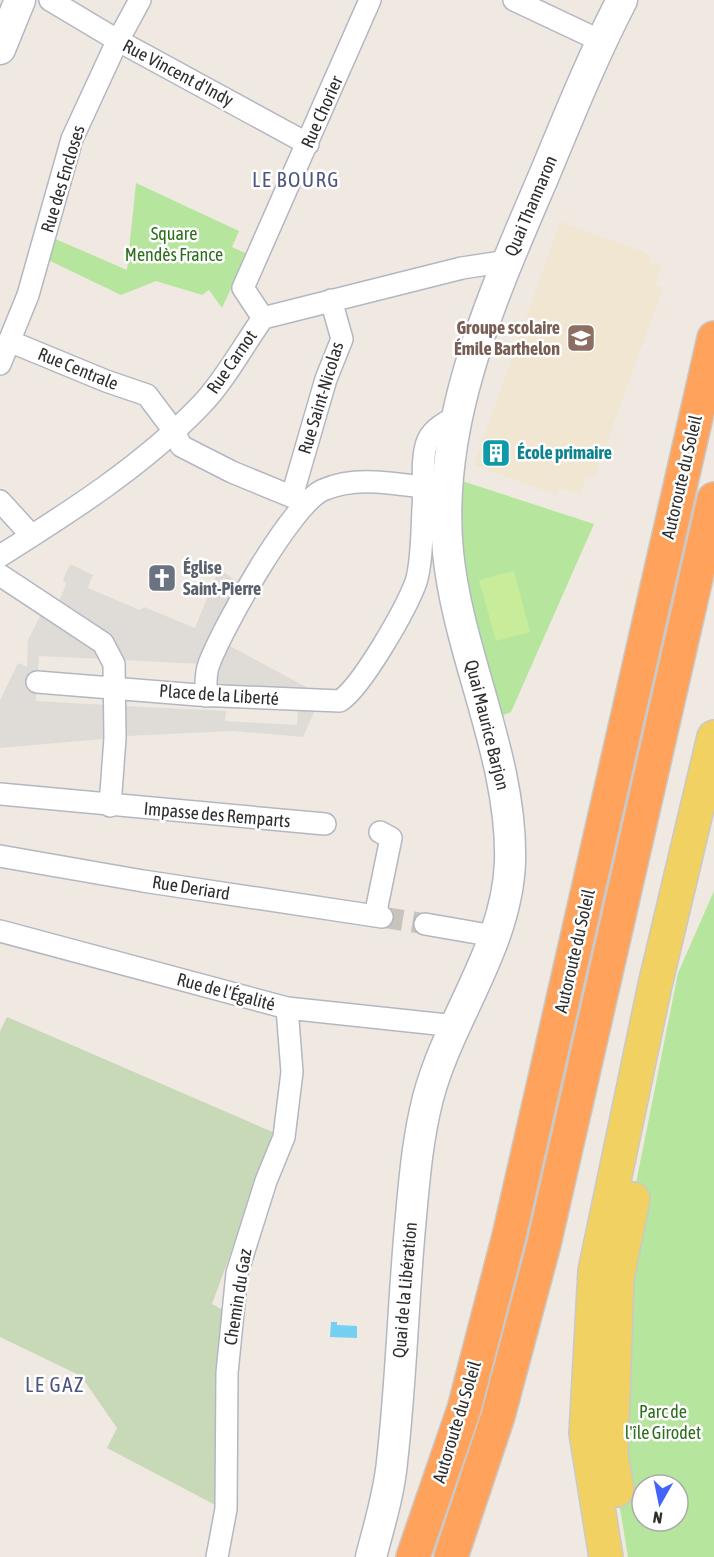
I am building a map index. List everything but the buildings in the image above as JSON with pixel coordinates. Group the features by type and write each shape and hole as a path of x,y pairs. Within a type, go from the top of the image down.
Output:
{"highway":[{"name":"Autoroute du Soleil","path":"413,1557 464,1409 509,1236 714,338"},
{"name":"Autoroute du Soleil","path":"451,1557 498,1416 544,1244 714,499"}],"main road":[{"path":"606,1557 586,1433 595,1271 655,985 714,736"},
{"path":"628,1557 611,1454 617,1278 678,973 714,823"}],"street":[{"path":"0,12 5,0"},
{"path":"0,49 20,0"},
{"name":"Rue Vincent d'Indy","path":"50,0 117,40 308,144"},
{"name":"Rue des Encloses","path":"0,364 28,295 72,139 117,40 140,0"},
{"name":"Rue Chorier","path":"262,318 243,288 370,0"},
{"path":"514,0 601,41"},
{"name":"Quai Thannaron","path":"456,417 470,365 508,261 601,41 622,0"},
{"name":"Rue Carnot","path":"0,556 95,494 174,431 203,403 262,318 462,268 508,261"},
{"name":"Rue Saint-Nicolas","path":"298,499 326,379 342,339 331,300"},
{"name":"Rue Centrale","path":"9,341 106,381 147,395 174,431"},
{"path":"174,431 181,446 232,472 298,499 323,490 371,481 422,487 428,440 442,424 456,417"},
{"name":"Quai Maurice Barjon","path":"456,417 446,516 448,555 459,612 502,780 510,841 504,912 456,1026"},
{"name":"Place de la Liberté","path":"37,682 206,696 340,701 355,688 412,589 418,569 424,505 422,487"},
{"path":"206,696 207,667 298,499"},
{"path":"0,501 32,536"},
{"path":"0,575 103,643 114,664 115,738 110,806"},
{"name":"Impasse des Remparts","path":"0,794 110,806 325,824"},
{"name":"Rue Deriard","path":"0,856 143,881 378,917 391,838 380,832"},
{"path":"425,924 494,936"},
{"name":"Rue de l'Égalité","path":"10,934 287,1008 456,1026"},
{"name":"Chemin du Gaz","path":"218,1557 226,1509 227,1373 237,1273 266,1181 284,1137 290,1106 292,1072 287,1008"},
{"name":"Quai de la Libération","path":"371,1557 392,1464 416,1158 429,1096 456,1026"}],"shaded area":[{"name":"Groupe scolaire Émile Barthelon","path":"560,222 651,256 649,262 662,266 655,285 663,288 594,478 586,476 580,494 560,488 557,495 474,465"},
{"path":"70,564 93,575 88,588 140,610 144,607 195,628 219,569 241,584 199,664 122,660 108,634 58,603 66,585 63,579"},
{"path":"44,614 89,640 104,659 39,656 36,701 107,705 103,739 0,748 0,700 18,663 27,667 28,640 40,616"},
{"path":"226,644 321,695 215,691 216,662"},
{"path":"124,706 226,711 225,721 297,725 298,708 316,708 303,737 233,731 128,736 123,735"}],"green space":[{"name":"Square Mendès France","path":"136,183 239,231 232,247 247,254 222,308 209,290 202,295 156,281 121,295 46,259 53,238 127,270"},
{"path":"459,480 594,524 511,712 494,719 461,563"},
{"path":"514,571 530,632 496,641 479,580"},
{"name":"Parc de l'île Girodet","path":"714,891 714,1557 628,1557 611,1454 617,1278 678,973"},
{"path":"7,1017 275,1133 212,1304 227,1312 221,1508 107,1448 117,1428 81,1376 0,1337 0,1031"}],"water":[{"path":"331,1322 337,1322 337,1325 357,1326 357,1338 330,1337"}],"tunnel":[{"path":"382,917 425,924"}],"place":[{"name":"Groupe scolaire Émile Barthelon","path":"581,338"},
{"name":"École primaire","path":"496,453"},
{"name":"Église Saint-Pierre","path":"162,578"}],"district":[{"name":"LE BOURG","path":"296,180"},
{"name":"LE GAZ","path":"55,1385"}]}
